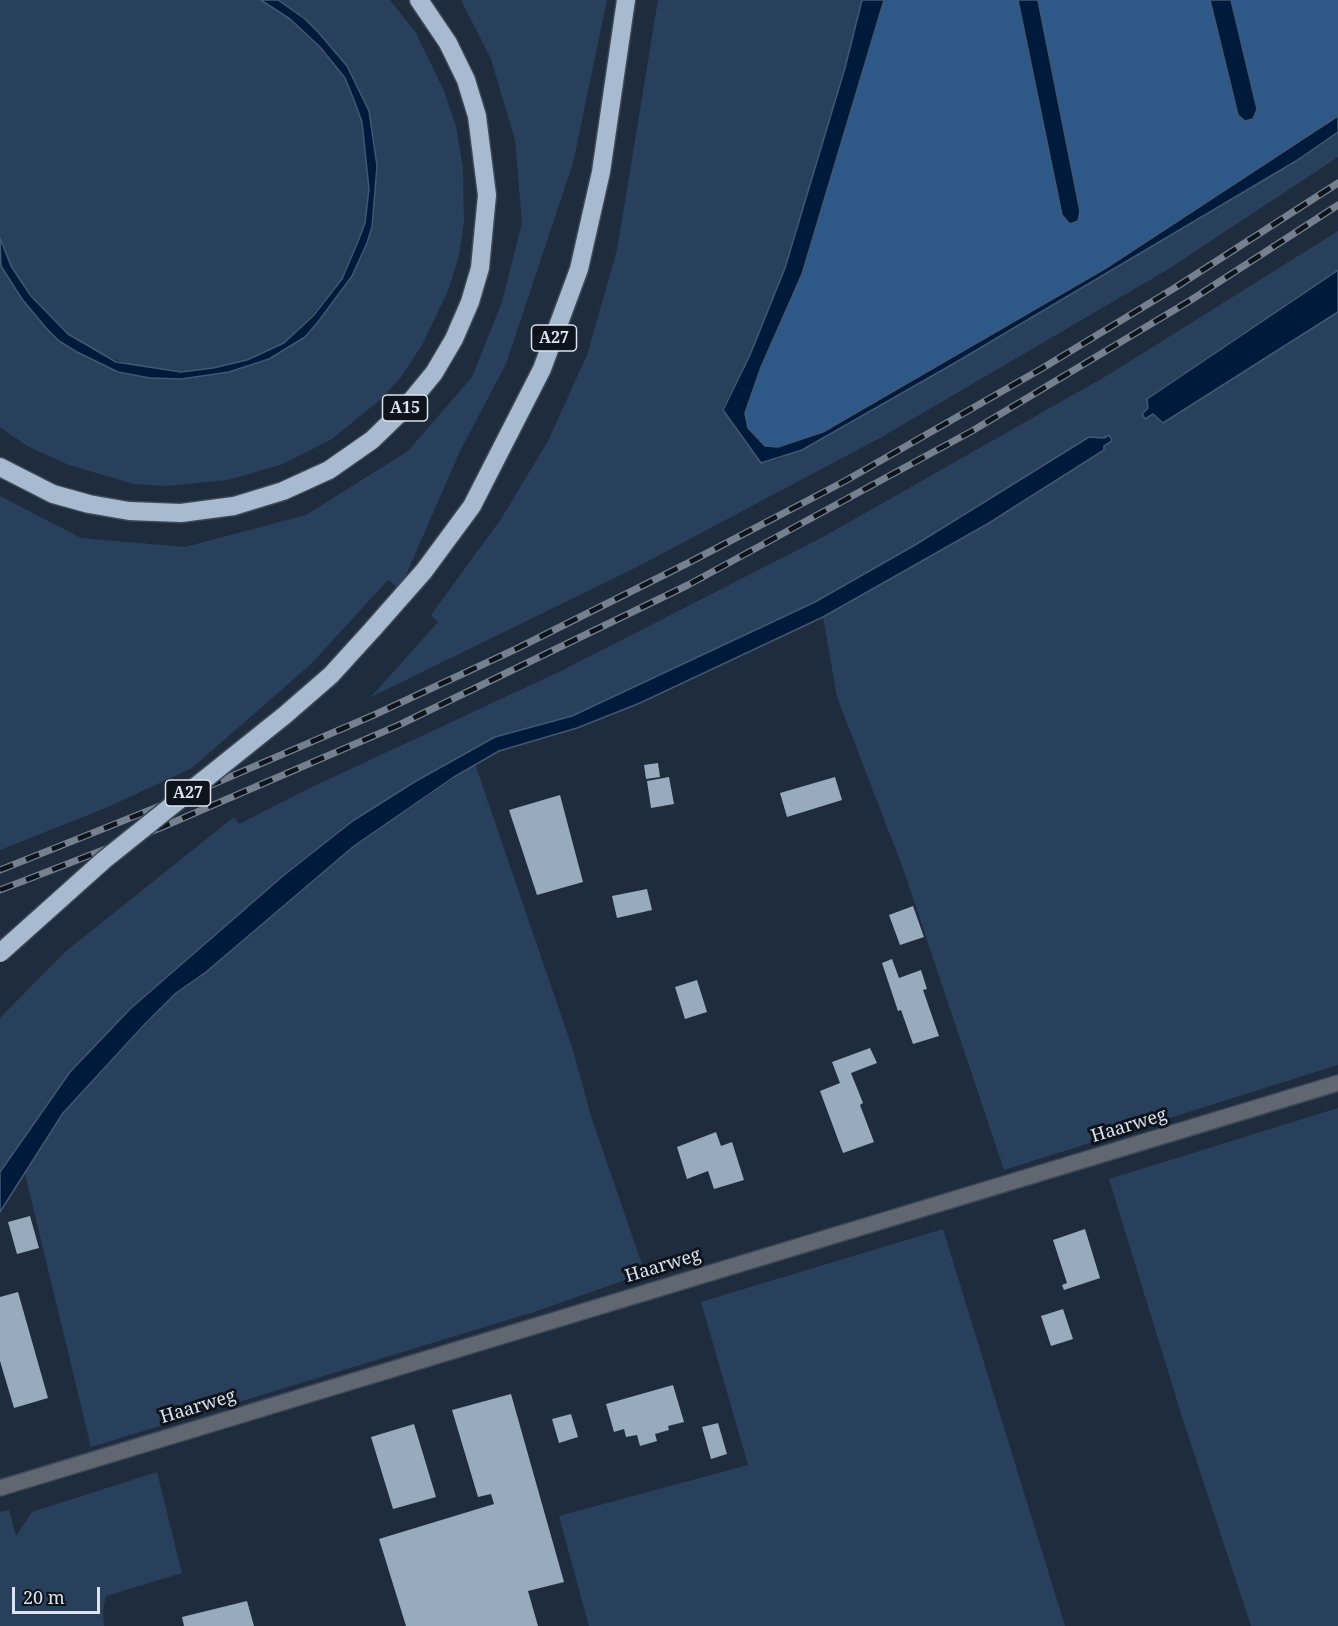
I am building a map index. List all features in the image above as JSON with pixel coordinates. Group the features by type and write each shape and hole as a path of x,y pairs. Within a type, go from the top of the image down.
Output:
{"highway":[{"name":"A15","path":"0,467 53,494 129,511 181,513 234,506 283,491 329,471 372,440 406,407 434,373 454,339 470,302 480,268 487,195 477,116 466,80 448,43 419,0"},
{"name":"A27","path":"0,953 104,860 285,715 331,675 424,571 472,506 542,369 582,258 601,172 626,0"}],"street":[{"name":"Haarweg","path":"0,1488 1338,1083"}],"shaded area":[{"path":"0,0 261,0 290,19 320,47 345,78 362,122 369,189 365,223 342,279 299,330 284,343 247,360 197,371 166,371 133,366 101,354 68,334 42,310 11,266 0,238"},
{"path":"261,0 278,0 305,19 319,33 347,66 369,111 377,166 372,227 367,243 352,276 318,322 305,337 269,359 229,372 181,379 150,378 118,372 59,341 46,328 22,299 1,266 0,238 11,266 31,296 68,334 116,362 181,372 247,360 284,343 313,316 342,279 359,239 365,223 369,189 362,122 345,78 320,47 290,19"},
{"path":"278,0 390,0 416,33 444,91 456,126 463,168 464,222 459,256 448,291 422,345 401,377 381,399 332,439 283,464 228,480 167,486 134,484 69,465 27,446 0,427 0,263 22,299 59,341 118,372 150,378 181,379 229,372 269,359 305,337 352,276 372,227 377,166 369,111 347,66 334,49 305,19"},
{"path":"461,0 607,0 573,163 506,364 460,451 400,589 388,580 311,664 192,768 108,807 0,850 0,496 81,538 185,547 306,515 408,451 472,377 502,302 522,223 515,140 491,59"},
{"path":"658,0 862,0 845,68 785,268 750,355 722,409 761,463 780,459 1296,161 1338,132 1338,157 1167,270 880,438 635,568 371,697 438,622 431,615 501,519 548,441 587,355 617,250"},
{"path":"862,0 884,0 802,274 761,367 745,413 748,428 765,446 778,447 823,432 1106,268 1338,116 1338,132 1296,161 953,364 802,450 761,463 723,410 750,355 785,268 845,68"},
{"path":"884,0 1018,0 1062,215 1080,211 1038,0 1210,0 1238,114 1245,121 1257,109 1231,0 1338,0 1338,116 1106,268 823,432 778,447 765,446 748,428 745,413 761,367 802,274"},
{"path":"1018,0 1038,0 1080,211 1078,221 1070,224 1062,215"},
{"path":"1210,0 1231,0 1257,109 1253,119 1245,121 1238,115"},
{"path":"1338,231 1338,270 1148,398 1149,408 1163,423 1338,312 1338,1065 1004,1170 904,871 837,697 823,617 989,523 1104,451 1104,438 815,602 572,716 495,737 416,781 354,820 284,875 130,1009 70,1072 0,1172 0,1018 65,952 234,817 239,824 312,787 561,671 823,537 1108,375"},
{"path":"1338,270 1338,312 1163,423 1153,414 1145,419 1142,414 1148,408 1147,399"},
{"path":"1109,435 1112,441 1104,446 1104,450 989,523 823,617 640,703 577,728 499,751 454,777 354,846 206,972 176,993 146,1023 63,1113 0,1212 0,1172 70,1072 130,1009 284,875 354,820 416,781 495,737 572,716 815,602 915,545 1089,437 1104,438"},
{"path":"475,764 572,1047 591,1116 645,1273 534,1312 91,1447 24,1170 63,1113 176,993 206,972 354,846"},
{"path":"1338,1108 1338,1626 1251,1626 1183,1420 1109,1179"},
{"path":"943,1229 1065,1626 589,1626 559,1516 748,1465 701,1302"},
{"path":"157,1472 182,1573 106,1596 103,1609 104,1626 0,1626 0,1512 9,1510 16,1536 32,1512"}],"building":[{"path":"658,763 660,777 646,779 644,765"},
{"path":"669,777 674,804 651,808 647,781"},
{"path":"835,777 842,800 787,817 780,793"},
{"path":"560,795 583,882 537,895 509,810"},
{"path":"647,889 652,910 617,918 612,896"},
{"path":"913,906 924,937 900,945 889,915"},
{"path":"892,959 899,978 921,970 927,989 923,990 939,1036 913,1044 901,1010 898,1011 882,963"},
{"path":"697,980 707,1012 685,1019 675,987"},
{"path":"870,1048 877,1063 851,1073 863,1103 860,1105 874,1142 843,1153 820,1091 840,1083 832,1062"},
{"path":"716,1132 721,1146 732,1142 744,1180 714,1189 708,1171 687,1179 677,1147"},
{"path":"30,1216 39,1248 17,1254 8,1222"},
{"path":"1085,1229 1100,1278 1064,1290 1062,1285 1067,1283 1053,1240"},
{"path":"18,1292 48,1398 14,1408 0,1361 0,1297"},
{"path":"1063,1309 1073,1339 1051,1346 1041,1316"},
{"path":"673,1385 684,1422 668,1426 669,1430 655,1434 657,1441 640,1446 637,1435 626,1437 624,1429 614,1432 606,1404"},
{"path":"511,1394 564,1582 528,1591 538,1626 406,1626 379,1539 494,1504 491,1494 478,1497 452,1410"},
{"path":"571,1414 578,1437 559,1443 552,1419"},
{"path":"718,1423 727,1454 711,1459 702,1427"},
{"path":"414,1424 436,1497 393,1509 371,1437"},
{"path":"247,1601 254,1626 184,1626 182,1617"}],"railway":[{"path":"0,870 190,794 374,715 516,649 690,562 845,481 1041,369 1173,289 1338,183"},
{"path":"0,890 160,828 399,725 688,585 972,431 1191,300 1338,205"}]}
